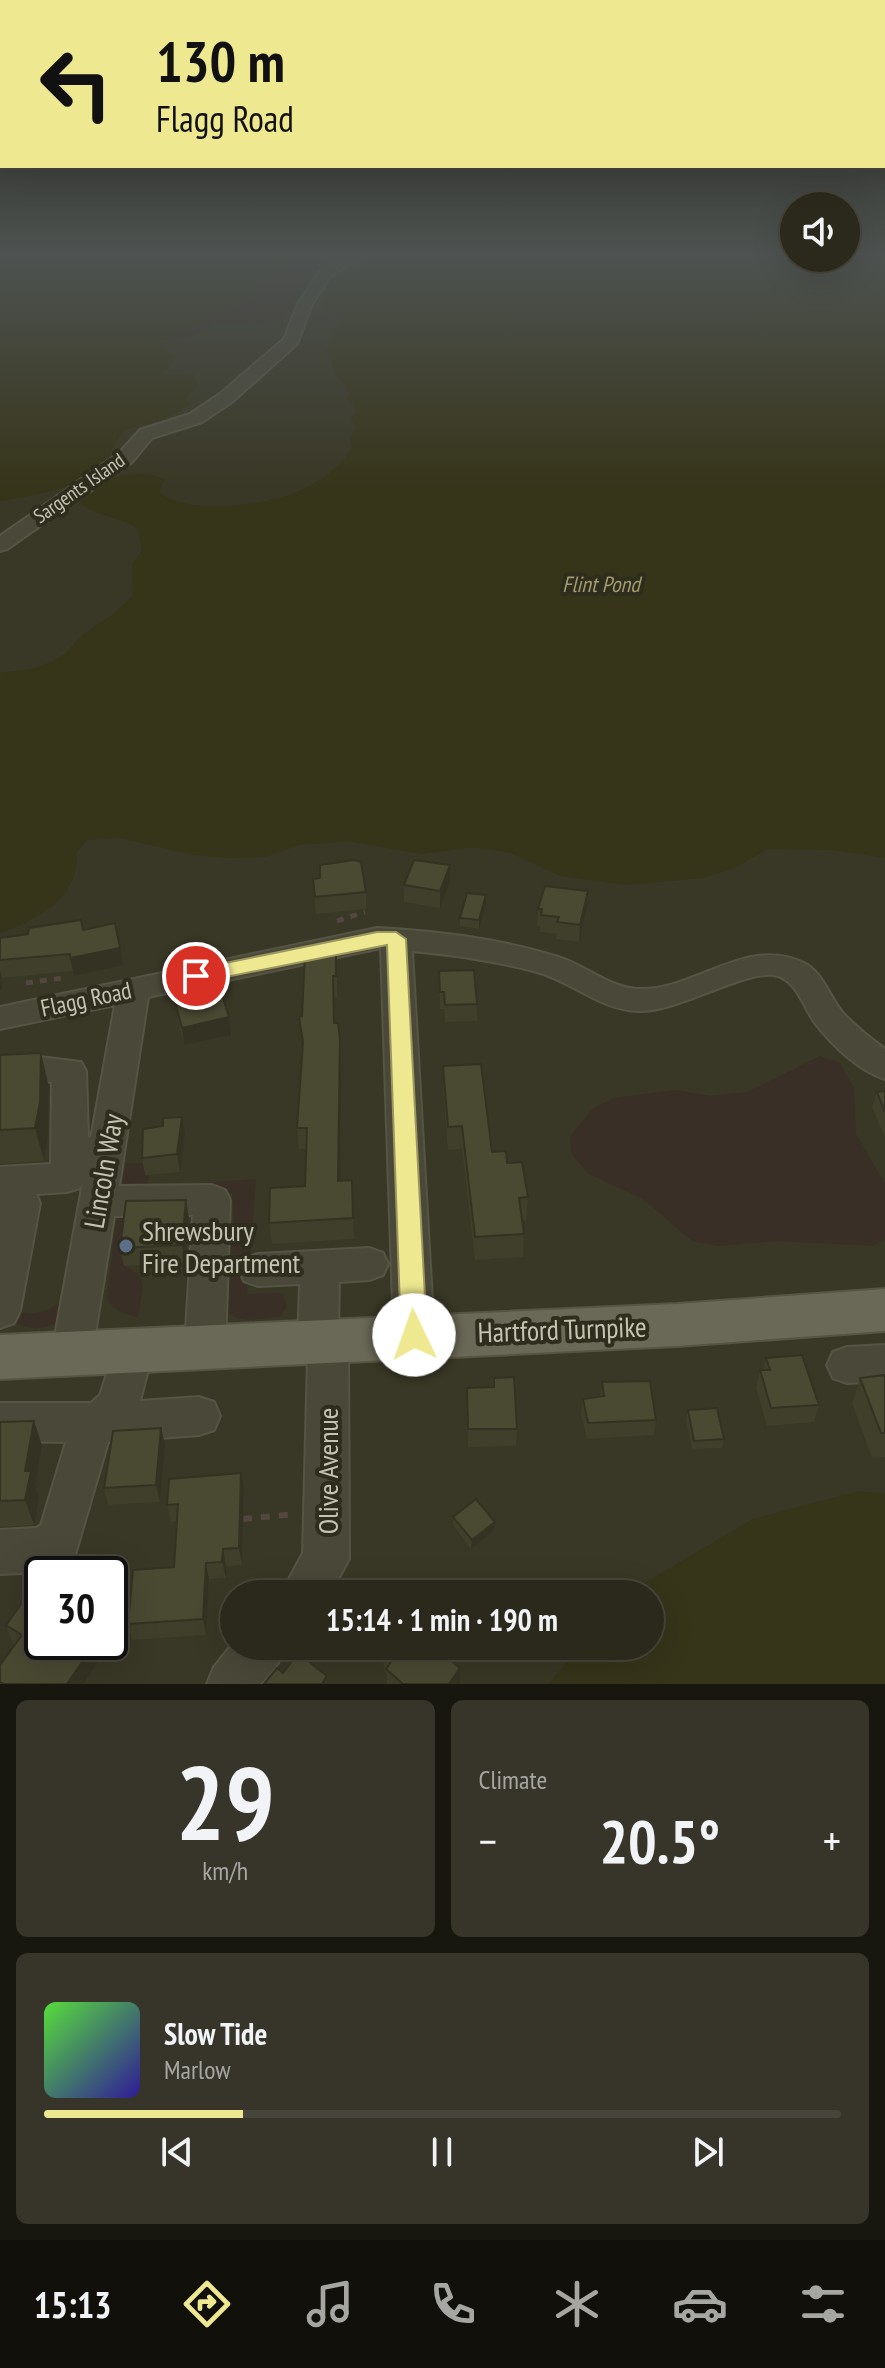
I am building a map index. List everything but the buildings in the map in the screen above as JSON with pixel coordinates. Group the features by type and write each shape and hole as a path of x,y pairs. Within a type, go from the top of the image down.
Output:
{"main road":[{"name":"Hartford Turnpike","path":"0,1357 414,1335 883,1318"}],"street":[{"name":"Sargents Island","path":"0,545 125,458 146,434 196,418 227,397 291,341 294,333"},
{"name":"Flagg Road","path":"0,1018 377,938 463,946 550,965 608,994 636,1000 661,999 696,990 761,964 787,967 808,979 825,1013 863,1048"},
{"path":"396,939 414,1335"},
{"name":"Lincoln Way","path":"72,1353 134,989"},
{"path":"0,1072 31,1068 69,1071 71,1152 67,1178 0,1181"},
{"path":"71,1152 107,1151"},
{"path":"98,1201 212,1200 205,1347"},
{"path":"0,1202 22,1203 2,1292"},
{"path":"258,1270 369,1264"},
{"name":"Olive Avenue","path":"313,1580 326,1559 320,1267"},
{"path":"0,1552 42,1550 59,1539 95,1423 118,1406 133,1350"},
{"path":"0,1422 95,1423 199,1416"},
{"path":"231,1684 250,1660"}],"path":[{"path":"337,921 365,912"},
{"path":"26,983 62,978"},
{"path":"243,1519 306,1514"}],"shaded area":[{"path":"177,333 197,333 189,337 159,341"},
{"path":"820,1056 840,1063 854,1088 856,1134 885,1184 885,1239 873,1246 777,1241 719,1246 692,1241 643,1199 589,1174 572,1155 570,1137 592,1109 613,1098 675,1090 711,1096 747,1092"},
{"path":"126,1163 145,1163 145,1175 149,1175 147,1187 256,1179 247,1294 282,1293 287,1306 280,1317 242,1319 229,1314 225,1308 234,1217 232,1193 121,1194"},
{"path":"131,1209 124,1265 140,1276 143,1288 138,1317 120,1311 107,1298 116,1221 121,1212"},
{"path":"64,1299 60,1320 54,1324 36,1328 13,1322 15,1310 41,1312"}],"water":[{"path":"0,333 178,333 154,344 177,356 163,374 194,375 197,386 185,399 190,405 162,420 125,430 105,462 79,481 54,490 0,501"},
{"name":"Flint Pond","path":"331,333 885,333 885,858 833,850 768,849 734,868 703,878 627,885 561,876 511,853 473,847 422,854 348,841 299,845 265,857 228,858 189,854 121,838 87,840 76,853 76,869 63,895 41,914 0,933 0,673 32,669 51,662 65,654 82,635 112,615 133,596 132,564 142,551 138,529 87,507 80,503 81,500 99,485 131,474 165,479 159,492 188,504 207,506 269,500 315,483 342,461 352,447 350,437 356,428 351,418 357,411 346,398 349,390 336,375 326,352 333,341"},
{"path":"859,1491 885,1494 885,1684 549,1684 568,1660 664,1660 664,1580 650,1580 753,1519"}],"place":[{"name":"Shrewsbury Fire Department","path":"126,1246"}],"route":[{"path":"196,976 377,938 396,939 414,1335"}]}
